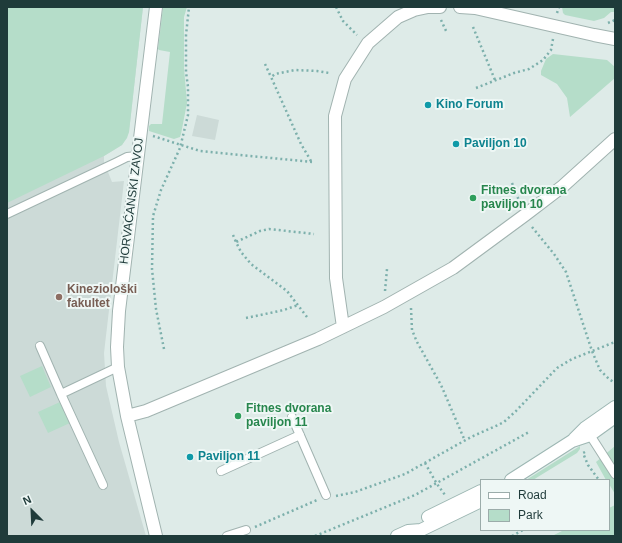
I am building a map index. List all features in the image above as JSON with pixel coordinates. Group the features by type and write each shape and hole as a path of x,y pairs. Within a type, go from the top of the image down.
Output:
{"street":[{"name":"HORVAĆANSKI ZAVOJ","path":"156,7 119,311 117,347 118,368 126,416 156,536"},
{"path":"343,327 336,278 334,116 345,79 368,43 398,17 414,10 428,7 440,7"},
{"path":"460,7 475,8 615,39"},
{"path":"126,416 164,403 318,339 384,307 453,268 563,186 615,139"},
{"path":"512,479 572,441 585,428 615,407"},
{"path":"572,441 590,435 615,417"},
{"path":"402,534 417,523 480,492"},
{"path":"402,534 421,530 480,501"}],"lane":[{"path":"7,214 127,157 138,156"},
{"path":"40,346 103,485"},
{"path":"61,394 118,368"},
{"path":"292,417 326,495"},
{"path":"221,471 300,435"},
{"path":"590,435 615,474"},
{"path":"227,536 246,530"}],"path":[{"path":"164,349 156,309 152,269 154,216 161,190 174,164 181,144 188,115 189,101 186,72 186,35 189,7"},
{"path":"336,7 342,21 359,37"},
{"path":"473,27 495,80"},
{"path":"476,88 514,73 529,69 543,60 551,50 554,37"},
{"path":"148,135 200,151 312,162 302,144 265,64"},
{"path":"271,77 275,74 295,70 317,70 329,73"},
{"path":"512,183 522,209"},
{"path":"530,224 566,272 592,351 600,370 615,383"},
{"path":"236,242 260,231 269,229 314,234"},
{"path":"233,235 242,252 251,264 287,291 306,317"},
{"path":"384,307 387,269"},
{"path":"410,302 412,330 416,342 441,385 465,441"},
{"path":"246,318 284,310 298,305"},
{"path":"246,530 309,504 326,495 337,496 355,492 405,474 465,441 504,422 557,368 572,359 615,342"},
{"path":"315,536 408,498 437,484 529,432"},
{"path":"425,463 437,484"},
{"path":"512,536 521,531"}],"shaded area":[{"name":"Kineziološki fakultet","path":"7,7 143,7 129,132 122,145 104,156 104,162 112,182 124,181 104,353 106,386 119,442 146,536 7,536"},
{"path":"197,115 219,120 215,140 192,136"}],"green space":[{"path":"7,7 143,7 129,132 127,138 122,145 104,156 7,203"},
{"path":"163,7 187,7 184,17 184,68 187,103 180,137 174,139 149,131 149,126 151,124 162,124 170,52 158,49"},
{"path":"562,7 615,7 615,12 611,12 604,18 594,21 565,15"},
{"path":"553,54 607,60 615,67 615,78 570,117 567,98 557,84 541,75 546,59"},
{"path":"42,366 51,387 30,397 20,376"},
{"path":"60,402 70,423 48,433 38,412"},
{"path":"580,446 577,453 535,479 528,479"},
{"path":"615,446 615,494 610,486 610,479 605,479 596,462"},
{"path":"615,505 615,536 552,536 562,531 610,531 610,508"}],"place":[{"name":"Kino Forum","path":"428,105"},
{"name":"Paviljon 10","path":"456,144"},
{"name":"Fitnes dvorana paviljon 10","path":"473,198"},
{"name":"Kineziološki fakultet","path":"59,297"},
{"name":"Fitnes dvorana paviljon 11","path":"238,416"},
{"name":"Paviljon 11","path":"190,457"}]}
